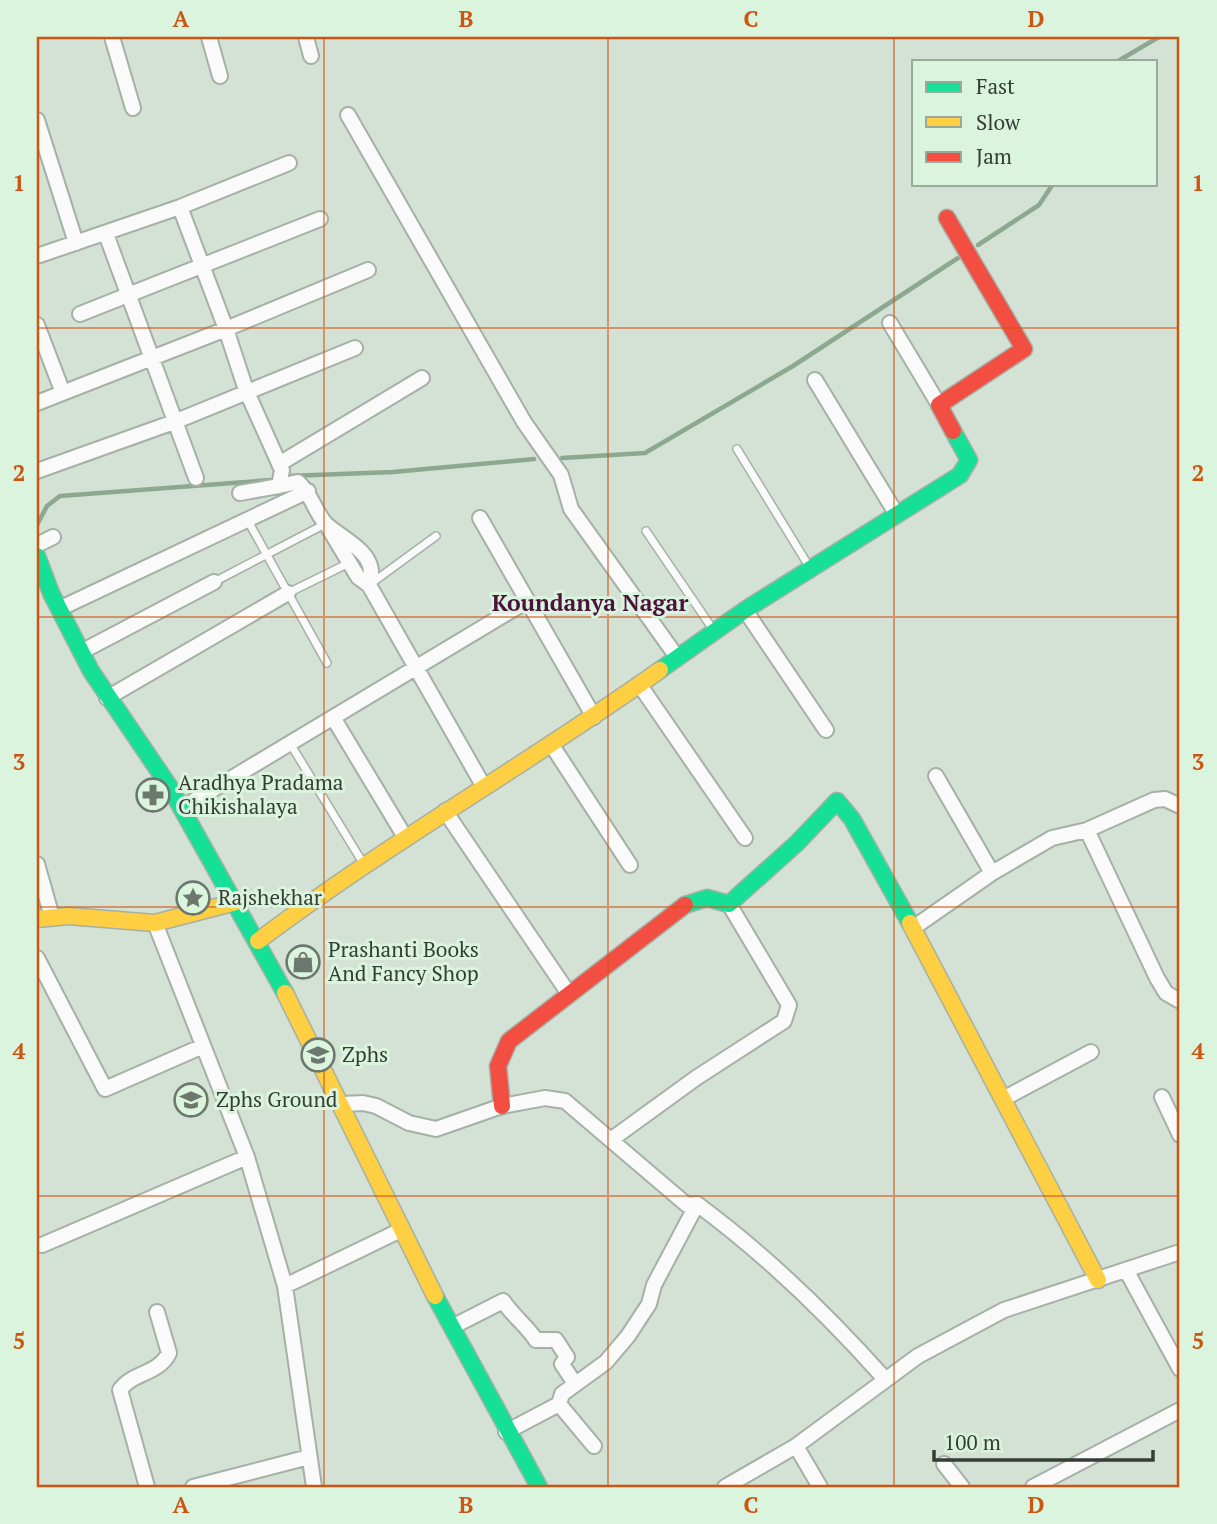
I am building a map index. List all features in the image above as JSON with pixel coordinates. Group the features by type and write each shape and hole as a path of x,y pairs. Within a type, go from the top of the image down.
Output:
{"street":[{"path":"112,37 133,108"},
{"path":"209,37 220,76"},
{"path":"306,37 312,56"},
{"path":"348,115 524,422 561,475 570,509 677,657"},
{"path":"37,120 76,243"},
{"path":"37,256 180,207 289,163"},
{"path":"180,207 247,390 282,470 279,486"},
{"path":"939,405 1024,349 1018,334 947,218"},
{"path":"80,314 320,219"},
{"path":"106,234 196,478"},
{"path":"37,403 368,270"},
{"path":"258,941 364,864 594,718 745,610 960,475 967,466 966,453 890,323"},
{"path":"38,335 63,393"},
{"path":"37,471 174,422 355,348"},
{"path":"279,464 422,378"},
{"path":"815,380 897,515"},
{"path":"240,493 298,482 308,491 358,577 369,585 484,787"},
{"path":"61,608 308,491"},
{"path":"480,518 594,718"},
{"path":"326,523 359,549 369,568 369,585"},
{"path":"37,545 53,537"},
{"path":"37,556 81,652 107,698 181,808 258,941 342,1104 401,1230 506,1432 539,1487"},
{"path":"81,652 215,582"},
{"path":"107,698 288,593"},
{"path":"181,808 291,745 527,601"},
{"path":"745,610 826,730"},
{"path":"639,684 745,838"},
{"path":"334,719 405,837"},
{"path":"551,744 630,864"},
{"path":"936,776 992,873"},
{"path":"913,928 992,873 1052,838 1087,830 1154,800 1165,799 1180,806"},
{"path":"729,904 797,843 826,808 837,802 852,820 913,928 1098,1280"},
{"path":"445,811 569,994"},
{"path":"1087,830 1157,978 1166,993 1180,1001"},
{"path":"37,864 44,918 155,923 236,902"},
{"path":"502,1106 499,1069 502,1046 691,902 706,898 729,904 789,1006 788,1013 784,1021 696,1078 612,1139"},
{"path":"155,923 247,1157 285,1286 314,1487"},
{"path":"37,958 105,1089 203,1046"},
{"path":"1003,1099 1091,1052"},
{"path":"1162,1097 1180,1135"},
{"path":"342,1104 363,1103 376,1106 409,1123 436,1129 502,1106 556,1098 612,1139 687,1205 697,1204 751,1244 773,1268 826,1314 884,1378"},
{"path":"42,1245 247,1157"},
{"path":"594,1446 559,1404 558,1399 606,1362 628,1336 649,1304 654,1285 697,1204"},
{"path":"285,1286 401,1230"},
{"path":"725,1487 796,1446 884,1378 918,1356 1004,1310 1180,1252"},
{"path":"1126,1270 1180,1369"},
{"path":"452,1327 503,1301 513,1315 523,1320 536,1340 556,1340 567,1357 562,1364 575,1384"},
{"path":"147,1487 120,1391 125,1383 160,1366 169,1353 157,1312"},
{"path":"506,1432 559,1404"},
{"path":"1032,1487 1180,1410"},
{"path":"796,1446 820,1487"},
{"path":"193,1487 309,1457"},
{"path":"944,1464 962,1487"}],"lane":[{"path":"737,449 811,569"},
{"path":"247,521 327,663"},
{"path":"215,582 326,523"},
{"path":"646,531 714,632"},
{"path":"369,585 436,536"},
{"path":"288,593 349,563"},
{"path":"291,745 364,864"}],"waterway":[{"path":"1120,60 1159,37"},
{"path":"978,245 1039,205 1052,186"},
{"path":"562,458 645,453 793,366 958,258"},
{"path":"288,476 393,472 534,459"},
{"path":"37,525 47,506 60,496 271,480"}],"traffic: fast":[{"path":"660,670 745,610 960,475 969,460 953,431"},
{"path":"37,556 51,593 91,671 169,786 285,993"},
{"path":"685,905 707,898 729,904 797,843 837,801 852,819 910,923"},
{"path":"435,1296 539,1487"}],"traffic: slow":[{"path":"258,941 357,871 660,670"},
{"path":"37,919 68,916 155,923 236,902"},
{"path":"910,923 1098,1280"},
{"path":"285,993 435,1296"}],"traffic: jam":[{"path":"947,218 1024,349 939,405 953,431"},
{"path":"502,1106 498,1066 509,1041 685,905"}],"place":[{"name":"Aradhya Pradama Chikishalaya","path":"153,795"},
{"name":"Rajshekhar","path":"193,898"},
{"name":"Prashanti Books And Fancy Shop","path":"303,962"},
{"name":"Zphs","path":"318,1055"},
{"name":"Zphs Ground","path":"191,1100"}],"district":[{"name":"Koundanya Nagar","path":"590,603"}]}
